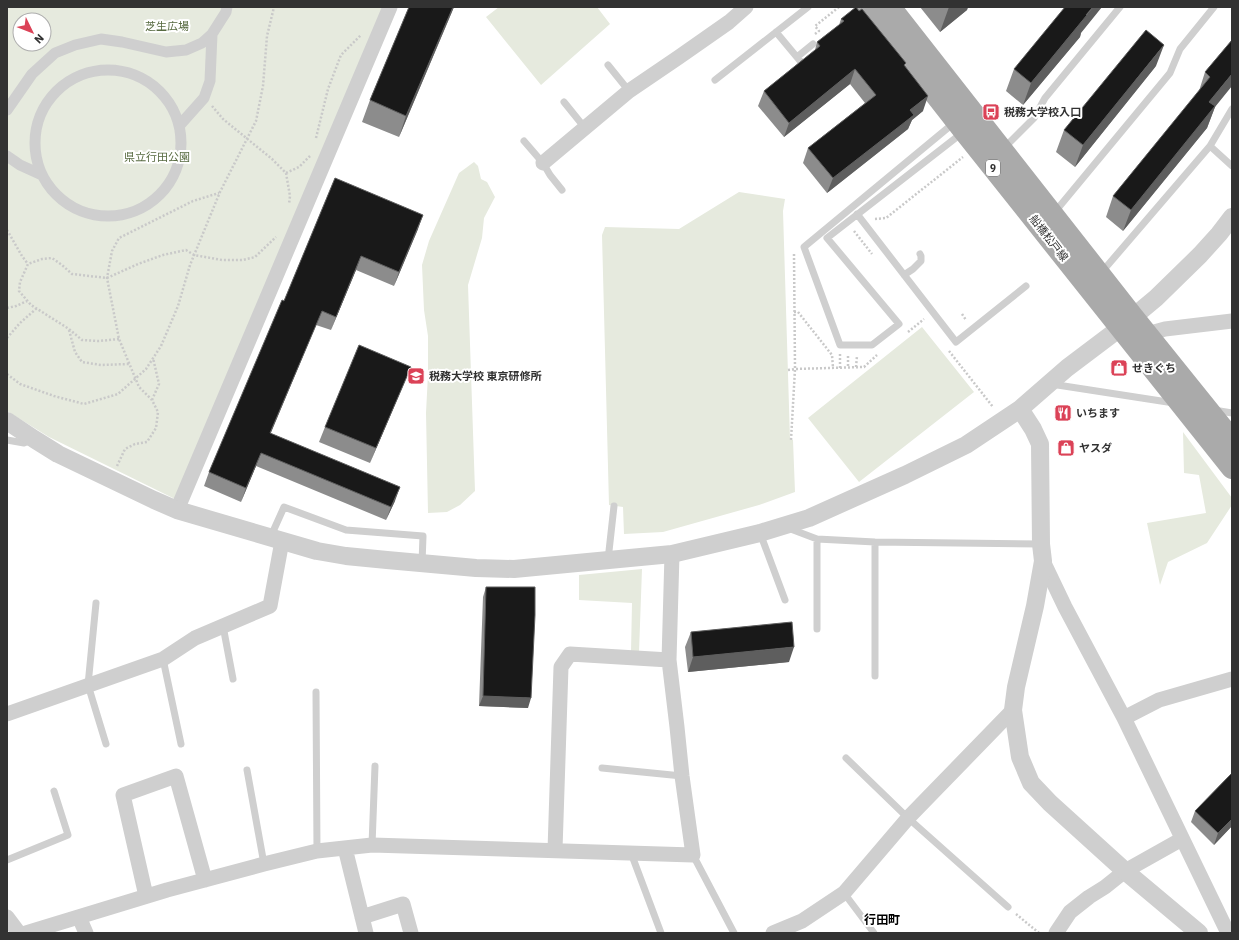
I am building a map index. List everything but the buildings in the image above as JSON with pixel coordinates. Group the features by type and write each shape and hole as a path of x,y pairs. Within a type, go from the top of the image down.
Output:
{"main road":[{"name":"船橋松戸線","path":"867,7 960,126 1127,323 1147,334 1232,440"},
{"name":"船橋松戸線","path":"890,7 1100,275 1127,323 1182,404 1232,468"}],"street":[{"path":"7,110 11,102 32,74 55,53 74,45 101,39 166,52 186,50 202,43 212,34 228,7"},
{"path":"177,510 390,7"},
{"path":"543,163 630,91 729,22 746,7"},
{"path":"180,126 204,98 210,81 212,34"},
{"path":"104,69 132,72 156,87 175,110 180,126 183,138 178,166 163,190 141,208 114,217 84,212 58,199 42,175 35,146 39,118 54,93 76,76 104,69"},
{"path":"7,156 20,165 42,175"},
{"path":"7,421 34,440 58,454 177,510 317,551 346,556 422,564 514,569 672,554 760,533 809,518 966,445 1020,409 1067,368 1127,323 1175,280 1227,228"},
{"path":"1147,334 1165,329 1232,320"},
{"path":"1020,409 1033,429 1040,444 1042,553 1035,606 1016,687 1013,710 1020,757 1030,783 1050,803 1125,871 1199,933"},
{"path":"7,714 163,659 195,638 270,606 276,539"},
{"path":"1042,553 1065,607 1124,718 1228,933"},
{"path":"26,933 146,896 264,864 317,852 345,848 372,845 693,855 682,776 669,660 672,554"},
{"path":"555,850 561,667 570,654 669,660"},
{"path":"1124,718 1159,700 1232,680"},
{"path":"773,933 802,921 844,892 908,818 1013,710"},
{"path":"146,896 123,795 176,776 205,880"},
{"path":"1056,933 1070,912 1089,897 1125,871 1182,839"},
{"path":"345,848 366,933"},
{"path":"362,917 403,904 411,933"},
{"path":"7,917 19,933"},
{"path":"79,917 86,933"}],"lane":[{"path":"715,80 808,7"},
{"path":"1002,150 1034,118 1045,98 1120,7"},
{"path":"1053,215 1170,73 1180,49 1214,7"},
{"path":"776,32 799,60 813,44"},
{"path":"608,65 630,91"},
{"path":"564,102 585,128"},
{"path":"1100,275 1210,146 1232,109"},
{"path":"960,126 827,238 899,324 872,345 840,345 804,248 960,126"},
{"path":"524,141 543,163 550,176 562,190"},
{"path":"1210,146 1232,166"},
{"path":"857,214 956,342 1026,286"},
{"path":"904,275 921,261 920,254"},
{"path":"1049,384 1182,404"},
{"path":"1208,409 1232,413"},
{"path":"7,440 24,443 34,440"},
{"path":"608,561 614,506"},
{"path":"276,539 284,507 346,530 423,536 422,564"},
{"path":"784,526 817,539 1042,553"},
{"path":"760,533 785,600"},
{"path":"817,539 817,629"},
{"path":"875,542 875,676"},
{"path":"96,603 88,685 106,744"},
{"path":"223,625 232,679"},
{"path":"163,659 181,744"},
{"path":"316,692 317,852"},
{"path":"846,758 908,818 1008,907"},
{"path":"372,845 375,766"},
{"path":"602,768 682,776"},
{"path":"247,770 264,864"},
{"path":"7,860 68,835 54,791"},
{"path":"631,853 661,933"},
{"path":"693,855 734,933"},
{"path":"844,892 874,933"}],"path":[{"path":"7,374 20,384 54,396 84,404 118,394 146,369 161,346 178,306 194,255 220,192 256,121 263,86 267,36 274,7"},
{"path":"813,44 808,39 819,31 815,26 839,7"},
{"path":"315,144 328,89 341,55 365,30"},
{"path":"205,94 214,110 223,119 272,159 286,173 290,196 288,210"},
{"path":"869,219 886,218 966,154"},
{"path":"286,173 299,167 311,155"},
{"path":"111,480 125,449 135,444 147,442 156,428 158,412 152,400 139,387 119,339 107,278 112,251 119,238 192,201 220,192"},
{"path":"852,229 872,254"},
{"path":"7,230 28,264"},
{"path":"119,339 99,341 82,340 69,329 27,301 19,291 20,282 28,264 42,259 52,258 62,264 72,274 107,278 163,255 186,250 194,255 222,260 243,260 255,257 268,246 280,232"},
{"path":"791,440 795,369 794,251"},
{"path":"7,308 27,301"},
{"path":"7,338 20,323 37,308"},
{"path":"794,312 798,312 832,354 833,368"},
{"path":"907,332 924,319 920,313"},
{"path":"69,329 75,352 82,362 101,365 129,364"},
{"path":"948,349 994,410"},
{"path":"856,351 856,367"},
{"path":"840,352 840,368"},
{"path":"848,352 848,368"},
{"path":"788,370 864,367 879,354"},
{"path":"152,400 159,384 153,358"},
{"path":"1008,907 1038,933"}],"green space":[{"name":"県立行田公園","path":"7,7 383,7 175,499 49,437 7,411"},
{"path":"499,7 597,7 610,24 541,85 486,17"},
{"path":"474,162 478,166 481,179 487,182 495,197 484,218 482,238 468,285 475,491 460,505 447,512 428,513 426,413 428,336 424,310 422,265 429,241 459,173"},
{"path":"739,192 785,199 783,211 790,439 793,440 795,492 759,505 663,532 624,534 623,507 609,505 602,235 605,227 679,229"},
{"path":"922,327 974,392 859,482 808,418"},
{"path":"1183,432 1232,498 1232,505 1207,543 1168,562 1160,585 1147,523 1206,513 1199,475 1184,473"},
{"path":"642,569 639,652 631,652 632,603 579,600 579,575"}],"place":[{"name":"税務大学校入口","path":"991,112"},
{"name":"せきぐち","path":"1119,368"},
{"name":"税務大学校 東京研修所","path":"416,376"},
{"name":"いちます","path":"1063,413"},
{"name":"ヤスダ","path":"1066,448"}],"district":[{"name":"行田町","path":"882,919"}],"park label":[{"name":"芝生広場","path":"167,26"}]}
